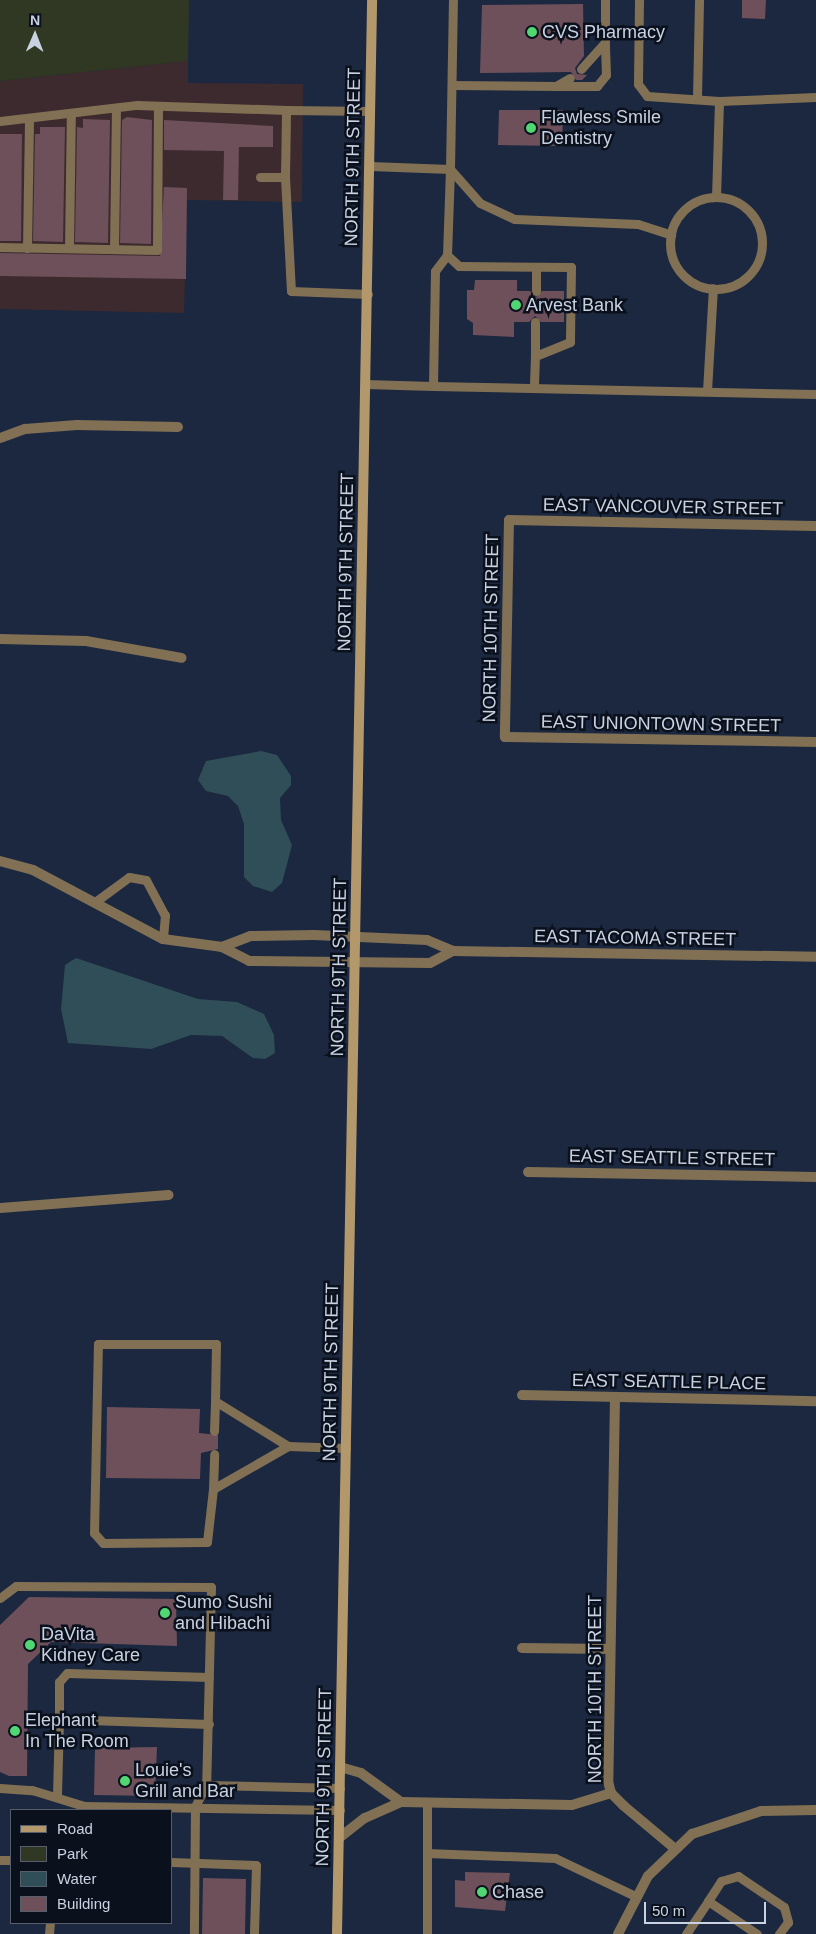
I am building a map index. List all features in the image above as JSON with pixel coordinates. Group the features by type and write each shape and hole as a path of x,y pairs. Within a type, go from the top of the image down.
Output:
{"main road":[{"name":"NORTH 9TH STREET","path":"337,1934 372,0"}],"street":[{"path":"0,438 25,429 77,425 178,427"},
{"name":"EAST VANCOUVER STREET","path":"509,520 816,526"},
{"name":"NORTH 10TH STREET","path":"505,738 509,520"},
{"path":"0,639 86,641 182,658"},
{"name":"EAST UNIONTOWN STREET","path":"505,738 816,742"},
{"name":"EAST TACOMA STREET","path":"0,861 33,870 163,938 222,947 249,961 355,964 430,963 453,951"},
{"name":"EAST TACOMA STREET","path":"222,947 250,936 356,937 427,940 453,951 816,957"},
{"name":"EAST SEATTLE STREET","path":"528,1172 816,1177"},
{"path":"0,1208 169,1195"},
{"name":"EAST SEATTLE PLACE","path":"522,1395 816,1400"},
{"name":"NORTH 10TH STREET","path":"615,1398 610,1649 611,1793 674,1848"},
{"path":"522,1648 610,1649"},
{"path":"340,1767 361,1774 401,1802"},
{"path":"339,1838 365,1818 401,1802 572,1805 611,1793"},
{"path":"618,1934 635,1896 674,1848 692,1834 735,1816 816,1810"}],"lane":[{"path":"433,386 435,270 447,255 453,0"},
{"path":"452,85 597,86 606,75 605,0"},
{"path":"640,0 641,92 658,98 698,98 718,101 816,97"},
{"path":"698,98 699,0"},
{"path":"580,68 605,42"},
{"path":"556,86 570,78"},
{"path":"716,197 718,101"},
{"path":"0,121 116,108 158,106 370,111"},
{"path":"0,247 157,250 158,106"},
{"path":"114,249 116,108"},
{"path":"286,110 285,177 291,291 368,294"},
{"path":"69,248 72,113"},
{"path":"27,248 29,118"},
{"path":"370,166 450,169 480,203 515,219 638,224 671,234"},
{"path":"260,177 285,177"},
{"path":"716,197 743,205 760,228 763,242 754,269 744,280 713,288 690,280 679,270 672,258 671,234 689,206 716,197"},
{"path":"447,255 458,266 571,267 570,342 535,356"},
{"path":"536,267 536,291"},
{"path":"707,391 713,288"},
{"path":"534,387 535,322"},
{"path":"365,384 816,394"},
{"path":"95,902 129,878 146,880 165,915 163,938"},
{"path":"214,1431 216,1344 98,1344 97,1539 103,1543 207,1542 213,1489 214,1454"},
{"path":"215,1401 288,1446 346,1448"},
{"path":"213,1489 288,1446"},
{"path":"0,1598 16,1586 211,1587 206,1784 195,1807 194,1934"},
{"path":"58,1795 59,1682 67,1673 209,1676"},
{"path":"59,1719 208,1724"},
{"path":"206,1784 340,1788"},
{"path":"0,1788 58,1795 84,1806 340,1810"},
{"path":"426,1934 427,1802"},
{"path":"427,1853 555,1858 635,1896"},
{"path":"172,1862 256,1865 254,1934"},
{"path":"686,1934 721,1881 738,1876 784,1906 788,1922 779,1934"},
{"path":"708,1901 756,1934"}],"shaded area":[{"path":"188,61 188,83 303,84 302,202 187,200 184,313 0,309 0,81"}],"green space":[{"path":"0,0 189,0 188,61 0,81"}],"water":[{"path":"261,751 277,755 291,776 291,785 280,798 281,820 292,845 282,883 272,892 253,886 244,877 244,824 238,806 228,796 206,791 198,780 206,761"},
{"path":"76,958 198,999 237,1002 264,1014 274,1035 275,1053 265,1059 253,1058 222,1036 191,1035 151,1049 68,1043 61,1009 65,965"}],"building":[{"path":"742,0 766,0 765,19 742,18"},
{"name":"CVS Pharmacy","path":"583,4 584,56 575,68 577,74 587,75 582,80 576,80 571,72 480,73 482,5"},
{"name":"Flawless Smile Dentistry","path":"499,110 563,110 562,146 498,145"},
{"path":"127,117 152,120 151,244 120,243 122,120"},
{"path":"83,119 110,120 108,243 75,242 77,127 83,128"},
{"path":"164,120 273,126 273,147 239,147 238,200 223,200 224,151 164,150"},
{"path":"40,127 65,127 63,242 33,241 35,134 40,134"},
{"path":"0,134 22,134 21,241 0,241"},
{"path":"164,187 187,188 186,279 0,276 0,253 160,256"},
{"name":"Arvest Bank","path":"475,280 517,280 517,291 530,291 536,297 542,291 564,291 564,322 541,322 535,316 529,322 514,322 514,337 473,335 473,323 467,319 467,290 474,290"},
{"path":"107,1407 200,1409 199,1433 218,1435 218,1449 201,1453 200,1479 106,1478"},
{"path":"29,1597 176,1599 177,1646 51,1642 28,1664 27,1776 9,1776 0,1772 0,1625"},
{"name":"Louie's Grill and Bar","path":"157,1747 155,1796 94,1795 95,1748"},
{"name":"Chase","path":"465,1872 510,1873 505,1911 455,1907 455,1880 465,1881"},
{"path":"203,1878 246,1879 245,1934 202,1934"}],"place":[{"name":"CVS Pharmacy","path":"532,32"},
{"name":"Flawless Smile Dentistry","path":"531,128"},
{"name":"Arvest Bank","path":"516,305"},
{"name":"Sumo Sushi and Hibachi","path":"165,1613"},
{"name":"DaVita Kidney Care","path":"30,1645"},
{"name":"Elephant In The Room","path":"15,1731"},
{"name":"Louie's Grill and Bar","path":"125,1781"},
{"name":"Chase","path":"482,1892"}]}
